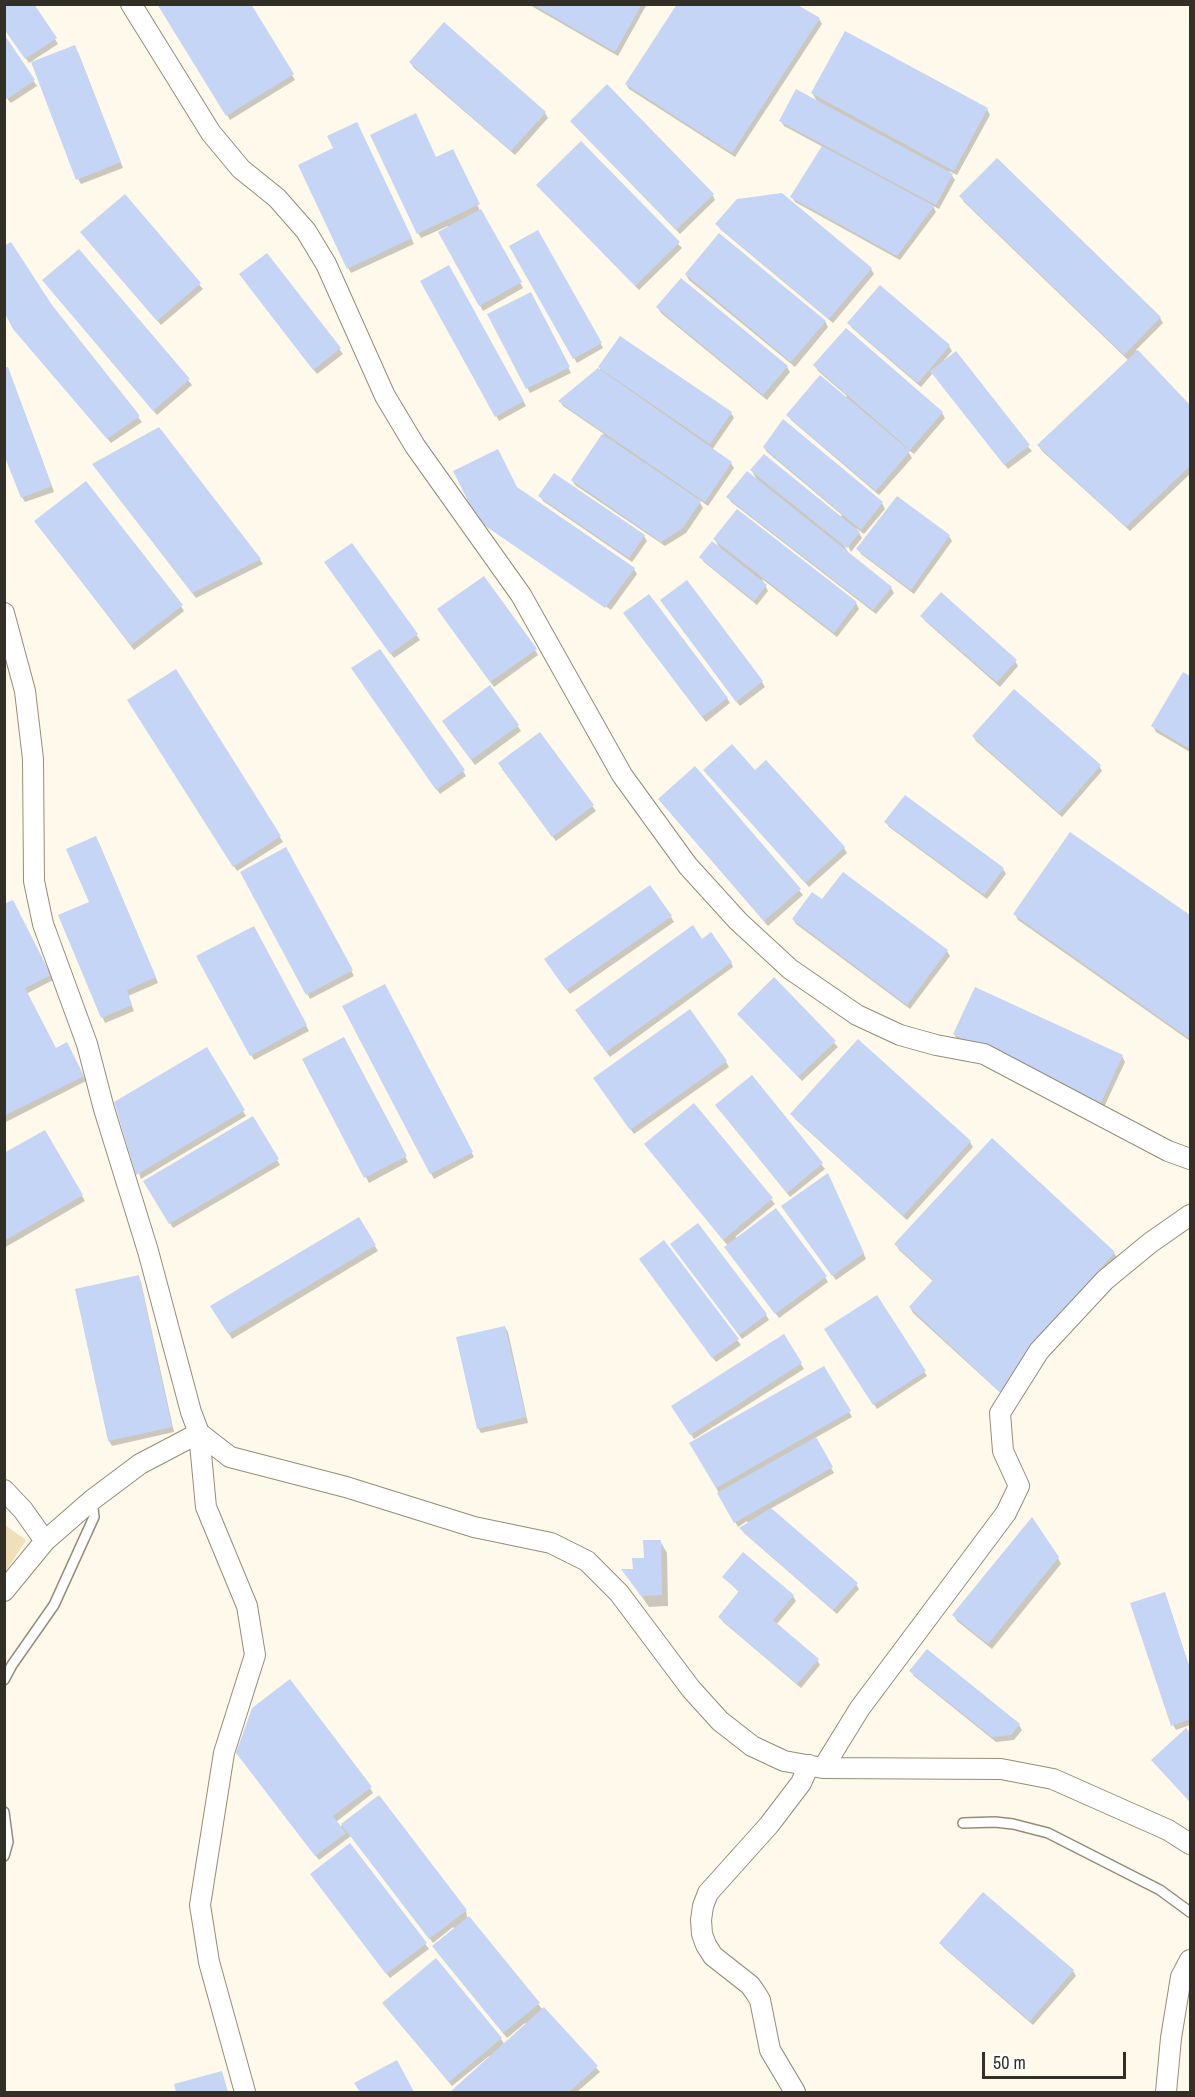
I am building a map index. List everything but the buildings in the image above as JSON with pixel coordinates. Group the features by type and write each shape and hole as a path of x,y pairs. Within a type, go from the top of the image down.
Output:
{"street":[{"path":"131,4 211,133 241,169 277,198 306,231 326,264 385,396 415,446 520,595 622,775 688,866 738,921 790,969 857,1015 900,1035 936,1045 984,1054 1168,1151 1191,1159"},
{"path":"4,613 25,692 33,759 34,882 43,924 87,1044 104,1109 148,1251 191,1412 199,1433 206,1507 247,1606 255,1655 224,1753 200,1905 209,1962 245,2092"},
{"path":"795,2092 770,2050 760,2000 750,1985 713,1956 706,1945 701,1920 708,1893 769,1825 816,1766 1006,1513 1019,1486 1003,1451 1000,1413 1039,1351 1104,1280 1150,1243 1191,1215"},
{"path":"4,1592 45,1541 92,1500 140,1464 199,1433"},
{"path":"199,1433 230,1457 346,1487 474,1527 551,1544 587,1561 619,1593 691,1689 720,1721 752,1746 784,1761 816,1766 1001,1769 1053,1779 1158,1826 1191,1844"},
{"path":"4,1490 23,1510 45,1541"},
{"path":"1166,2092 1171,2038 1181,1977 1191,1960"}],"lane":[{"path":"4,1680 54,1605 94,1517 92,1500"},
{"path":"4,1812 8,1842 4,1856"},
{"path":"963,1823 1004,1823 1048,1833 1160,1890 1191,1912"}],"shaded area":[{"path":"5,1525 26,1540 5,1573"}]}
